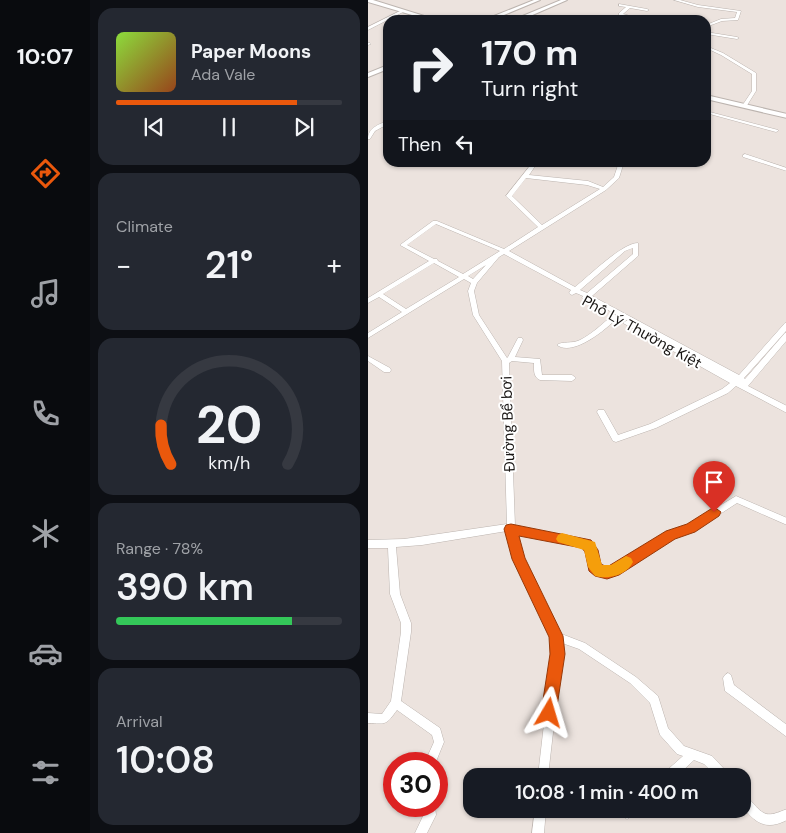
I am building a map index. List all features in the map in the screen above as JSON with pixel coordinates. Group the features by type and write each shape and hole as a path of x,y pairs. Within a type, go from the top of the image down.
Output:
{"street":[{"path":"368,0 417,15"},
{"path":"500,15 538,0"},
{"path":"528,15 565,0"},
{"path":"625,0 620,5 647,10"},
{"path":"676,0 698,6 739,11 737,19 720,20 711,24"},
{"path":"623,15 620,14 629,7"},
{"path":"396,15 403,11"},
{"path":"368,29 383,22"},
{"path":"368,24 376,26"},
{"path":"711,34 737,38"},
{"path":"711,49 754,73 754,91 748,97 744,106"},
{"path":"368,75 383,69"},
{"path":"711,98 785,114"},
{"path":"711,113 776,131"},
{"path":"368,138 374,130 383,125"},
{"path":"745,156 786,170"},
{"path":"532,167 510,194 510,198 541,228"},
{"path":"368,336 604,189 616,178 620,167"},
{"path":"526,176 588,183 604,189"},
{"name":"Phố Lý Thường Kiệt","path":"435,260 403,245 433,224 501,252 741,383 786,410"},
{"path":"573,292 623,250 636,244 636,255 585,298"},
{"path":"368,301 435,260 474,282 501,252"},
{"name":"Đường Bể bơi","path":"474,282 471,291 476,315 508,360 511,528 519,559 556,636"},
{"path":"378,294 406,312"},
{"name":"Phố Lý Thường Kiệt","path":"585,298 615,317 741,383"},
{"path":"560,345 569,345 587,338 615,317"},
{"path":"601,412 614,437 619,438 711,400 741,383 767,352 786,325"},
{"path":"767,352 786,335"},
{"path":"520,340 508,360 538,361 538,375 540,377 572,378"},
{"path":"368,358 388,370"},
{"path":"368,544 392,545 479,530 511,528 586,544 592,550 594,567 607,573 614,571 671,534 691,528 736,499 786,522"},
{"path":"368,718 384,719 396,703 406,632 406,624 395,594 392,545"},
{"path":"544,768 557,654 556,636 582,646 640,686 654,700 664,731 681,750 708,760 716,768"},
{"path":"728,678 729,688 786,732"},
{"path":"396,703 436,732 439,737 436,752"},
{"path":"677,768 692,755"},
{"path":"751,807 764,820 771,821 786,814"},
{"path":"421,833 429,817"},
{"path":"538,833 539,818"}],"slow traffic":[{"path":"562,539 590,546 594,567 600,571 607,573 614,571 626,562"}],"route":[{"path":"549,713 558,646 556,636 519,559 511,529 586,544 592,550 594,567 607,573 614,571 637,554 671,534 691,528 714,512"}]}
